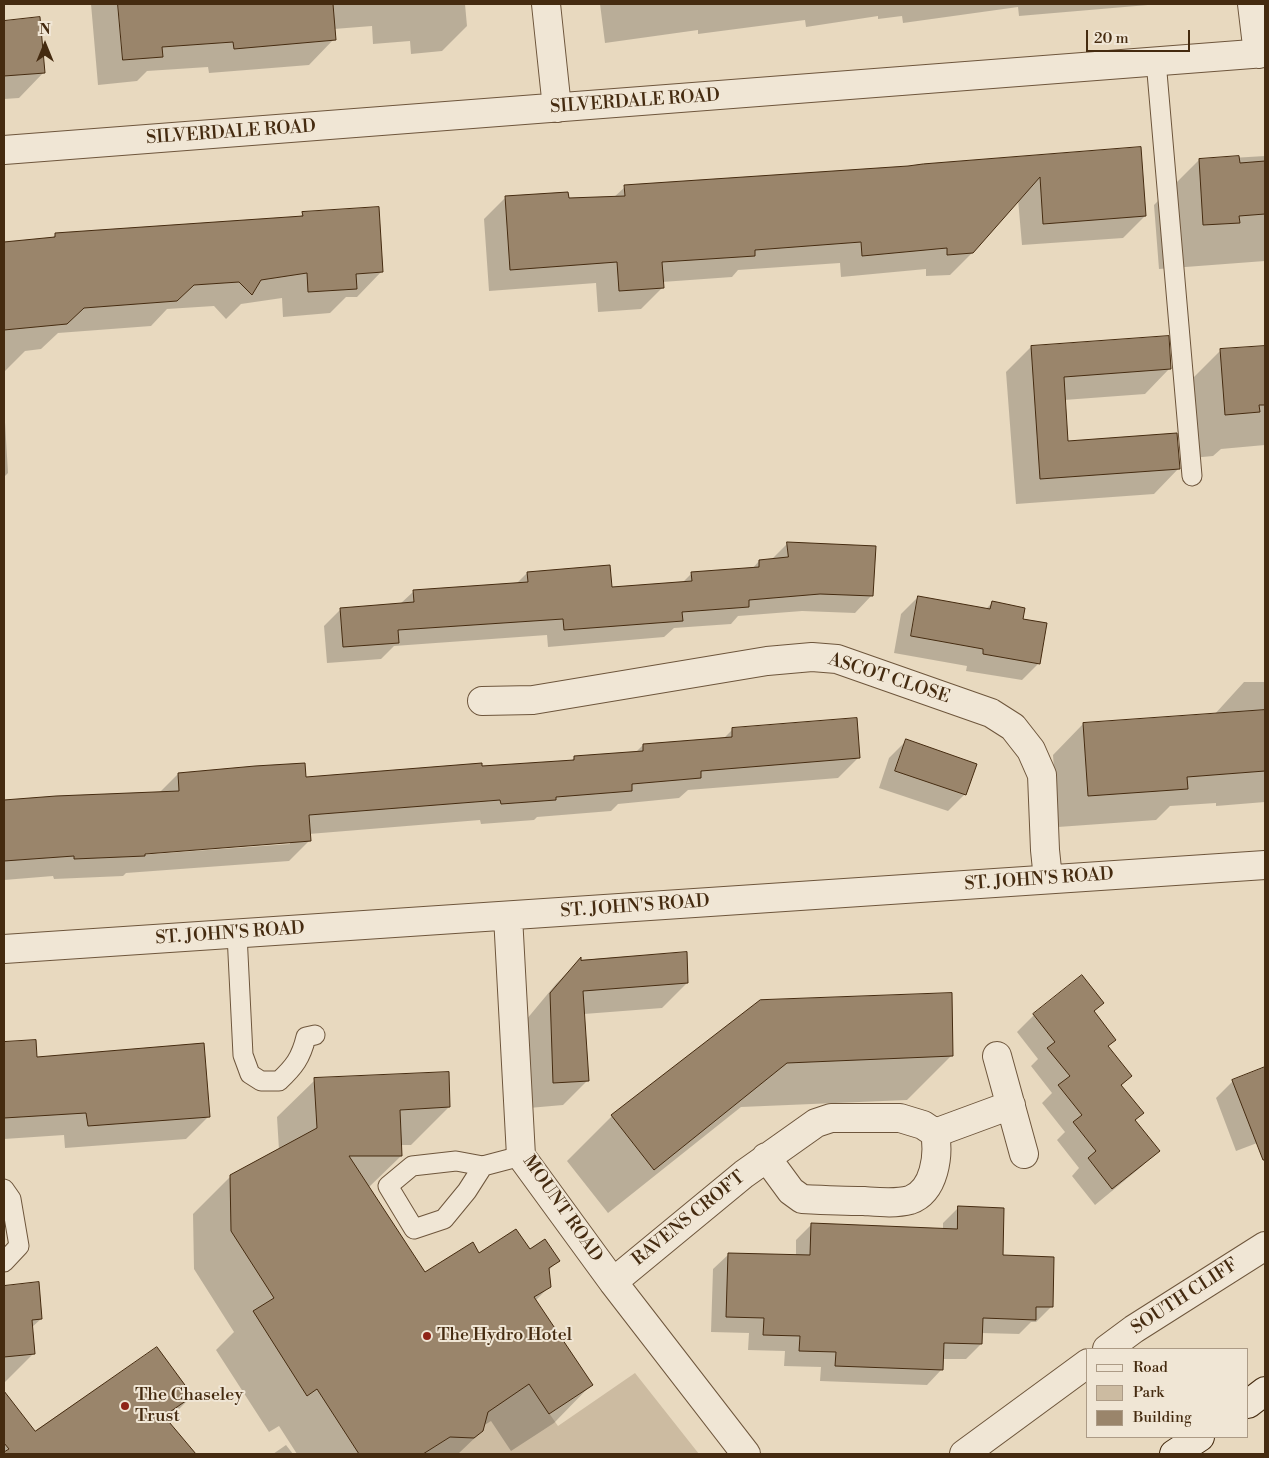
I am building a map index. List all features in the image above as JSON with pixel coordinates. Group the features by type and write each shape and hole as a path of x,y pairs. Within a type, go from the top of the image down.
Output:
{"street":[{"path":"546,4 557,108"},
{"path":"1252,4 1262,54"},
{"name":"SILVERDALE ROAD","path":"4,150 1262,54"},
{"name":"ASCOT CLOSE","path":"482,701 533,700 768,661 812,657 837,659 991,713 1013,727 1031,750 1042,775 1048,879"},
{"name":"ST. JOHN'S ROAD","path":"4,949 1265,865"},
{"name":"MOUNT ROAD","path":"508,916 521,1156 613,1282 746,1454"},
{"path":"997,1056 1024,1154"},
{"path":"766,1157 791,1191 802,1199 896,1202 910,1200 922,1193 932,1177 938,1147 935,1133 1011,1105"},
{"name":"RAVENS CROFT","path":"613,1282 744,1174 816,1123 832,1118 900,1118 923,1124 935,1133"},
{"name":"SOUTH CLIFF","path":"1108,1348 1134,1329 1265,1246"},
{"path":"964,1454 1086,1364"},
{"path":"1249,1403 1265,1392"},
{"path":"1174,1454 1198,1438"}],"lane":[{"path":"1156,61 1192,476"},
{"path":"237,934 243,1055 250,1074 261,1081 279,1081 292,1069 302,1052 306,1037 315,1034"},
{"path":"483,1166 467,1192 444,1219 414,1229 388,1186 412,1166 456,1161 483,1166 521,1156"},
{"path":"4,1190 11,1199 19,1246 4,1262"}],"green space":[{"path":"635,1373 699,1454 423,1454 455,1434 463,1438 474,1438 483,1428 483,1414 529,1384 558,1426"}],"building":[{"path":"118,4 333,4 336,40 234,49 233,42 162,47 163,57 123,60"},
{"path":"40,17 45,73 4,76 4,21"},
{"path":"1141,147 1146,216 1043,224 1040,177 973,253 947,255 947,248 862,256 861,242 755,250 755,256 662,262 664,288 619,291 617,262 510,270 505,196 568,192 569,198 625,196 624,185 908,166"},
{"path":"1239,156 1240,163 1265,161 1265,214 1239,216 1240,223 1203,225 1199,159"},
{"path":"379,207 383,272 356,274 357,289 308,292 307,273 261,280 252,295 239,282 194,285 177,301 84,308 67,324 4,330 4,242 55,237 55,233 303,216 302,212"},
{"path":"1169,336 1171,369 1064,377 1068,441 1177,433 1180,469 1040,479 1031,346"},
{"path":"1265,346 1265,405 1259,405 1260,412 1225,415 1220,349"},
{"path":"787,542 876,546 873,596 820,594 749,600 749,607 682,612 683,621 564,630 563,619 398,630 399,643 343,647 340,608 414,602 413,590 528,582 527,572 610,565 612,587 692,581 691,572 759,567 759,560 788,557"},
{"path":"918,596 990,609 992,601 1025,608 1023,619 1047,623 1040,664 983,654 983,649 911,636"},
{"path":"1265,710 1265,771 1187,777 1188,789 1088,796 1083,723"},
{"path":"857,718 860,758 701,771 701,778 632,784 632,791 556,797 556,800 501,804 500,800 309,815 311,841 145,854 145,856 74,859 74,856 4,861 4,800 179,791 178,773 255,766 305,763 306,777 482,763 482,766 574,760 574,756 643,751 643,744 732,737 732,728"},
{"path":"906,739 977,764 966,795 895,771"},
{"path":"687,952 688,983 583,991 589,1081 553,1083 550,993 581,957 581,960"},
{"path":"1082,975 1104,1003 1094,1011 1116,1040 1108,1046 1132,1076 1121,1085 1144,1113 1135,1120 1160,1151 1112,1189 1088,1158 1096,1151 1073,1122 1082,1115 1058,1085 1070,1076 1047,1048 1055,1042 1033,1014"},
{"path":"952,993 953,1056 787,1063 654,1170 611,1115 760,1000"},
{"path":"36,1040 37,1057 204,1043 210,1117 88,1126 86,1113 4,1118 4,1042"},
{"path":"1265,1067 1265,1160 1263,1160 1232,1080"},
{"path":"449,1072 450,1107 400,1110 402,1156 349,1156 425,1272 473,1242 479,1253 516,1229 530,1249 545,1239 560,1261 549,1268 551,1287 534,1297 593,1385 549,1414 529,1384 488,1412 483,1431 474,1438 450,1437 423,1454 359,1454 317,1389 307,1396 253,1311 274,1298 231,1231 230,1175 317,1128 314,1078"},
{"path":"958,1206 1004,1208 1003,1255 1054,1257 1053,1307 1036,1307 1036,1320 983,1318 982,1344 944,1343 943,1370 835,1366 836,1352 799,1351 800,1336 763,1335 764,1318 726,1317 728,1253 810,1255 811,1223 957,1229"},
{"path":"39,1282 42,1319 32,1320 35,1354 4,1357 4,1286"},
{"name":"The Chaseley Trust","path":"157,1347 193,1396 164,1416 196,1454 4,1454 9,1449 4,1443 4,1391 35,1431"}],"place":[{"name":"The Hydro Hotel","path":"427,1336"},
{"name":"The Chaseley Trust","path":"125,1406"}]}
